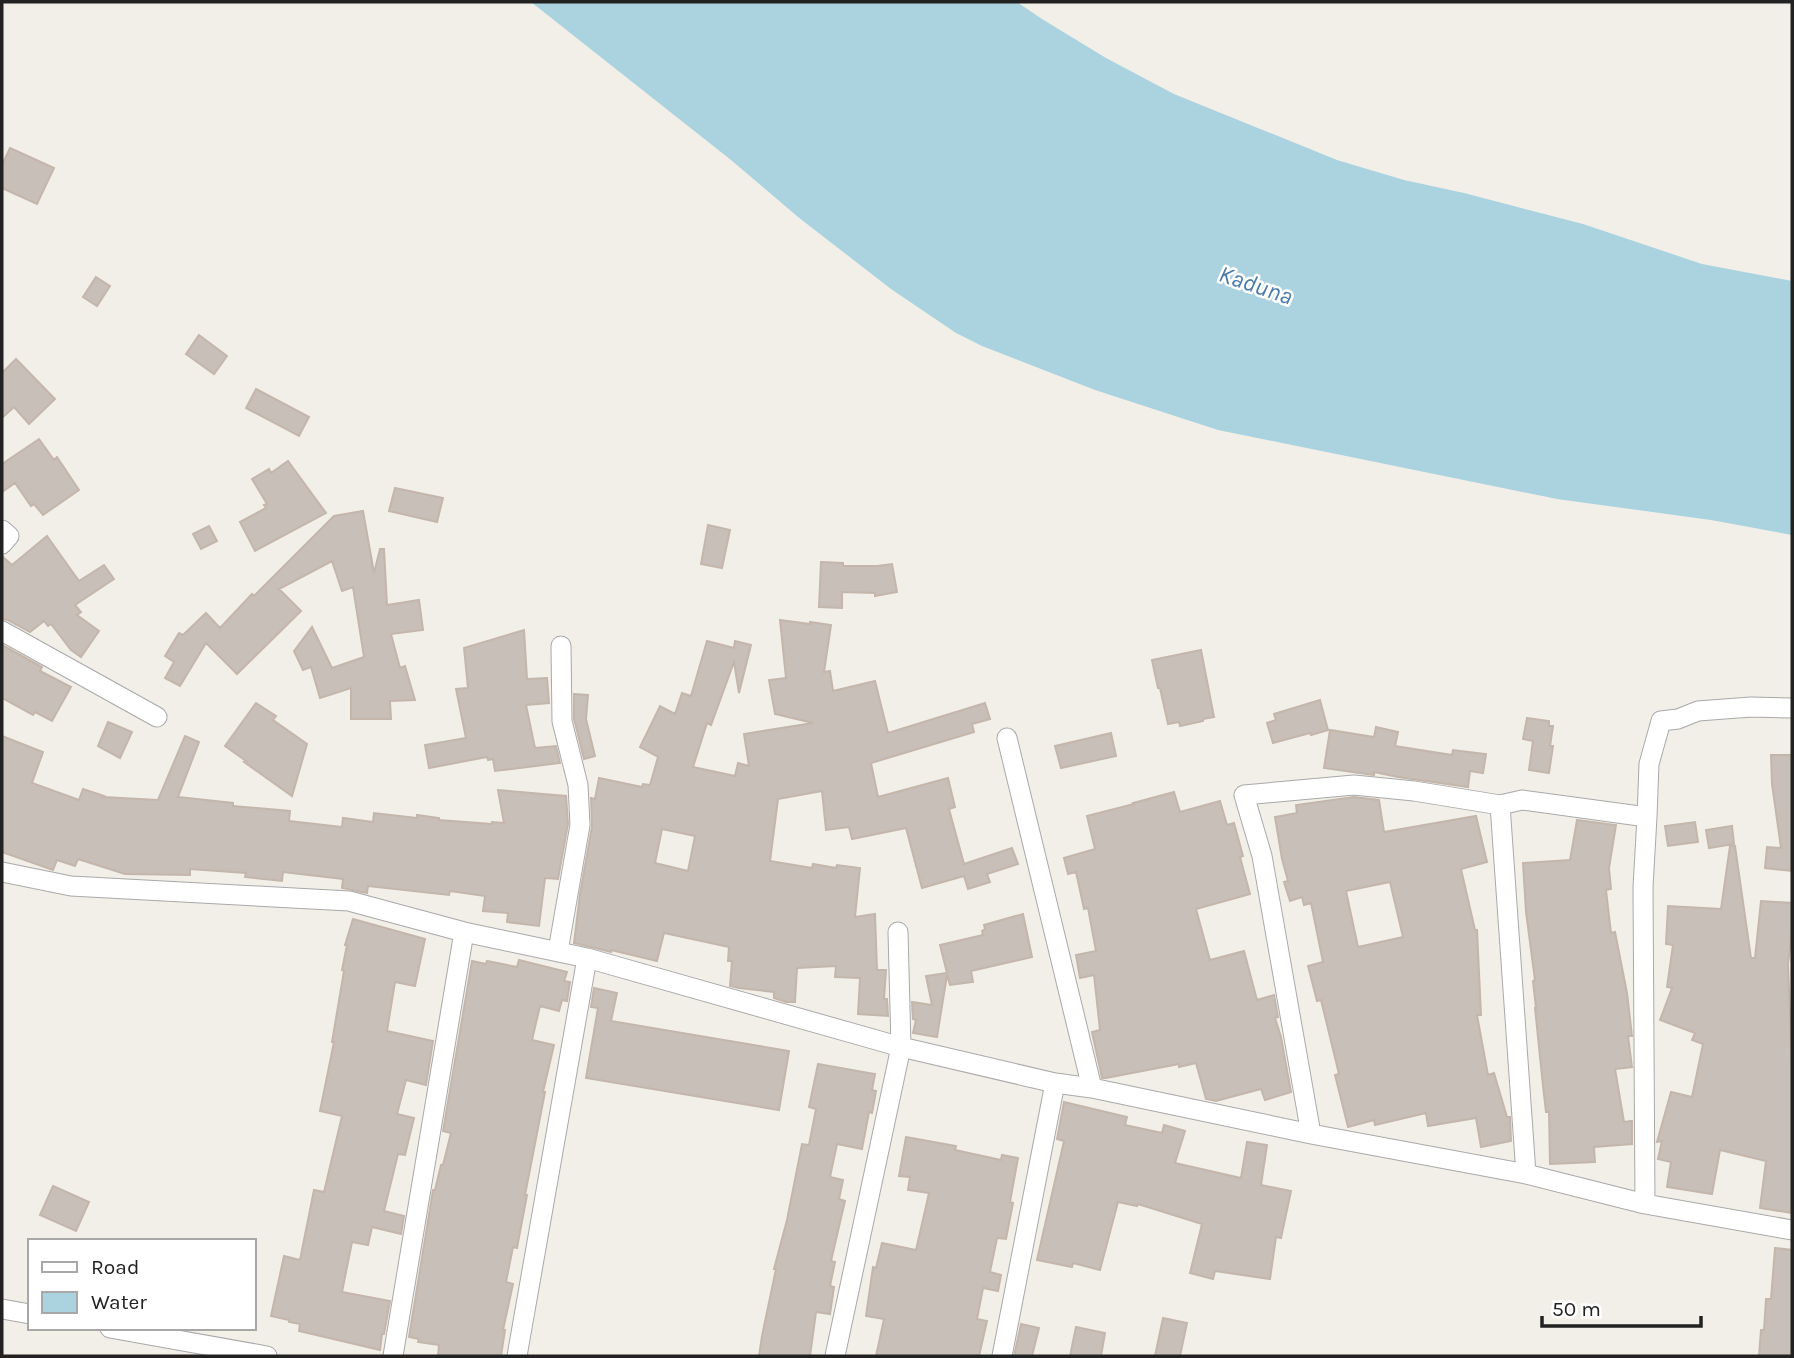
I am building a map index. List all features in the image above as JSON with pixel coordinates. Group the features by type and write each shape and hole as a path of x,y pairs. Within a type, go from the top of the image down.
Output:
{"street":[{"path":"2,530 9,536 2,544"},
{"path":"2,631 157,717"},
{"path":"558,951 580,825 578,785 562,721 561,646"},
{"path":"1645,1204 1643,887 1649,764 1661,721 1698,712 1751,707 1792,708"},
{"path":"1007,738 1092,1088"},
{"path":"1311,1134 1262,856 1244,795 1354,785 1414,791 1500,805 1522,800 1647,817"},
{"path":"1500,805 1526,1174"},
{"path":"2,872 71,886 349,901 464,932 587,958 901,1047 1055,1083 1092,1088 1311,1134 1526,1174 1645,1204 1792,1230"},
{"path":"393,1356 464,932"},
{"path":"835,1356 901,1047 898,932"},
{"path":"517,1356 587,958"},
{"path":"1002,1356 1055,1083"},
{"path":"2,1309 28,1314"},
{"path":"121,1330 256,1355"}],"water":[{"name":"Kaduna","path":"531,2 1017,2 1106,58 1174,94 1337,160 1404,180 1583,224 1702,264 1792,281 1792,535 1711,520 1557,499 1218,430 1095,390 982,346 956,333 891,289"}],"building":[{"path":"10,148 54,168 37,204 2,188 2,165"},
{"path":"96,277 110,286 97,306 83,297"},
{"path":"199,335 227,356 214,374 186,354"},
{"path":"16,359 55,399 29,424 14,407 2,418 2,373"},
{"path":"256,389 309,417 299,436 246,408"},
{"path":"39,439 54,460 57,457 79,490 43,515 34,504 31,506 15,483 2,492 2,464"},
{"path":"288,461 326,513 255,551 240,522 266,508 264,505 267,504 252,479 269,469 271,473"},
{"path":"395,488 443,498 437,522 389,511"},
{"path":"363,511 374,573 380,549 384,549 387,605 419,600 423,630 391,634 400,668 405,666 415,700 390,701 391,719 351,719 351,688 320,698 311,667 303,670 294,651 312,627 332,668 364,657 353,587 342,591 332,561 279,589 301,611 237,674 206,643 180,686 165,678 174,662 165,656 179,633 183,635 206,613 220,628 334,516"},
{"path":"708,525 730,530 722,568 701,564"},
{"path":"209,526 217,541 201,549 193,534"},
{"path":"47,536 79,581 104,565 114,579 75,605 81,612 77,615 99,631 81,657 71,650 51,624 48,626 44,621 30,632 2,619 2,556 12,565"},
{"path":"821,562 843,563 843,566 892,564 897,592 875,596 875,593 842,592 842,608 819,607"},
{"path":"780,620 831,625 824,672 830,671 833,691 875,681 888,733 985,703 990,719 972,724 974,732 871,763 878,797 948,778 955,807 949,809 964,864 1012,848 1018,864 987,874 990,882 968,889 964,876 922,888 906,828 852,839 849,827 826,830 822,791 778,799 770,861 812,868 813,864 860,868 855,917 875,914 877,970 886,970 884,999 887,999 888,1016 858,1014 860,978 835,977 836,966 797,968 795,1002 786,1002 774,998 774,992 730,986 732,961 728,961 729,947 664,933 657,961 574,943 592,827 591,798 595,799 599,778 642,787 643,784 650,785 658,757 640,747 660,706 675,714 682,693 691,696 707,641 734,648 735,641 751,645 739,693 734,662 711,725 707,723 693,767 735,776 738,763 749,766 744,734 813,723 775,714 769,680 786,678","holes":["662,829 695,836 688,871 655,863"]},
{"path":"524,630 527,679 547,678 549,703 526,705 535,748 556,746 560,763 495,771 493,759 488,760 487,757 429,768 425,745 466,738 456,689 468,688 464,648"},
{"path":"2,645 42,667 40,671 71,687 52,721 35,712 33,715 2,698"},
{"path":"1201,650 1214,717 1180,726 1179,722 1168,724 1152,660"},
{"path":"574,694 588,695 586,719 595,756 584,759 574,719"},
{"path":"1320,700 1328,730 1273,743 1267,723 1276,720 1274,714"},
{"path":"256,703 276,716 273,720 307,744 292,796 225,746"},
{"path":"1527,718 1549,721 1549,726 1553,726 1549,773 1529,770 1533,741 1523,739"},
{"path":"108,722 132,732 120,758 98,746"},
{"path":"1376,727 1398,732 1395,746 1452,755 1453,750 1486,754 1483,773 1470,771 1468,787 1374,772 1374,775 1324,768 1330,730 1374,737"},
{"path":"1111,733 1116,756 1061,768 1055,746"},
{"path":"2,736 43,752 32,783 79,800 83,789 103,797 158,800 185,736 199,742 178,797 233,803 233,806 290,811 289,821 342,827 343,818 373,822 374,813 504,823 498,790 566,796 568,824 558,879 545,878 539,926 507,922 508,913 483,911 485,896 450,891 449,895 368,886 367,893 342,888 343,879 283,872 282,881 245,877 246,873 190,869 190,875 125,874 78,859 75,866 57,860 53,870 2,852"},
{"path":"1771,755 1792,755 1792,871 1765,868 1767,847 1781,848 1772,784"},
{"path":"1174,792 1180,812 1220,801 1227,825 1234,823 1250,894 1196,909 1210,960 1244,951 1257,1000 1274,995 1278,1017 1275,1018 1291,1092 1265,1100 1261,1089 1216,1101 1206,1099 1196,1063 1102,1078 1092,1032 1100,1030 1094,975 1080,978 1076,955 1096,951 1088,908 1084,909 1076,872 1068,874 1064,858 1095,849 1087,816"},
{"path":"1354,797 1379,800 1384,832 1476,816 1487,862 1461,869 1477,930 1481,1015 1477,1015 1488,1075 1494,1073 1507,1117 1510,1117 1511,1141 1481,1147 1476,1118 1428,1126 1426,1113 1375,1125 1374,1120 1348,1127 1335,1075 1339,1074 1321,1000 1317,1001 1308,966 1323,962 1311,903 1304,905 1302,897 1290,901 1284,882 1288,881 1275,817 1297,813 1296,805","holes":["1390,882 1403,937 1358,947 1346,891"]},
{"path":"1577,820 1616,825 1609,868 1611,889 1606,890 1611,933 1615,932 1627,993 1632,1036 1628,1036 1632,1067 1615,1069 1624,1122 1632,1121 1632,1144 1594,1147 1595,1162 1550,1164 1549,1112 1546,1112 1543,1086 1523,863 1570,860"},
{"path":"1695,822 1698,842 1668,846 1665,826"},
{"path":"1732,826 1734,844 1709,848 1706,830"},
{"path":"1730,846 1735,846 1751,958 1755,958 1761,901 1792,903 1788,964 1792,1064 1792,1213 1760,1208 1766,1161 1720,1150 1712,1194 1667,1187 1671,1162 1658,1159 1662,1141 1657,1142 1671,1092 1692,1097 1703,1044 1692,1040 1695,1033 1660,1020 1672,988 1667,987 1673,945 1666,944 1668,906 1721,909"},
{"path":"1023,914 1032,957 971,971 973,982 950,985 947,975 937,1037 913,1033 916,1020 913,1019 912,1002 932,1005 926,976 947,973 940,945 983,935 984,925"},
{"path":"353,919 425,939 415,986 395,982 387,1031 433,1041 426,1085 406,1080 397,1114 414,1118 405,1155 398,1154 384,1211 404,1216 401,1234 372,1227 368,1245 352,1242 342,1292 390,1301 380,1350 299,1331 300,1324 271,1316 284,1256 300,1260 314,1190 324,1192 342,1116 320,1111 334,1042 345,945"},
{"path":"519,960 567,972 564,981 570,982 567,1001 562,1000 559,1011 540,1006 532,1040 554,1045 543,1092 517,1248 513,1247 506,1282 513,1284 503,1330 501,1356 438,1356 439,1345 418,1342 419,1339 409,1337 433,1190 451,1133 443,1131 472,961 517,967"},
{"path":"594,988 617,993 611,1021 789,1051 779,1110 586,1078 598,1008 591,1007"},
{"path":"818,1064 875,1074 872,1090 876,1091 872,1113 869,1112 862,1149 837,1144 830,1177 843,1180 839,1199 845,1201 831,1261 835,1262 830,1286 834,1287 830,1314 816,1312 810,1356 759,1356 774,1269 802,1144 809,1145 816,1109 809,1107"},
{"path":"1064,1102 1127,1117 1125,1125 1162,1133 1164,1125 1185,1131 1175,1163 1241,1178 1247,1142 1267,1145 1261,1185 1291,1191 1281,1238 1276,1237 1270,1279 1215,1271 1213,1279 1190,1273 1202,1224 1138,1204 1118,1202 1100,1270 1073,1263 1072,1267 1037,1260 1064,1141 1057,1139"},
{"path":"906,1137 956,1146 955,1150 1001,1160 1002,1155 1018,1158 1006,1239 997,1238 990,1272 1001,1275 998,1291 983,1288 977,1319 987,1321 979,1356 876,1356 884,1319 866,1316 873,1267 876,1268 882,1243 916,1250 929,1193 908,1190 910,1177 899,1176"},
{"path":"53,1186 89,1202 76,1231 40,1215"},
{"path":"1775,1248 1792,1250 1792,1356 1759,1356 1766,1299 1771,1299"},
{"path":"1163,1318 1187,1323 1180,1356 1155,1356"},
{"path":"1021,1324 1039,1328 1032,1356 1014,1356"},
{"path":"1076,1327 1105,1333 1101,1356 1070,1356"}]}
